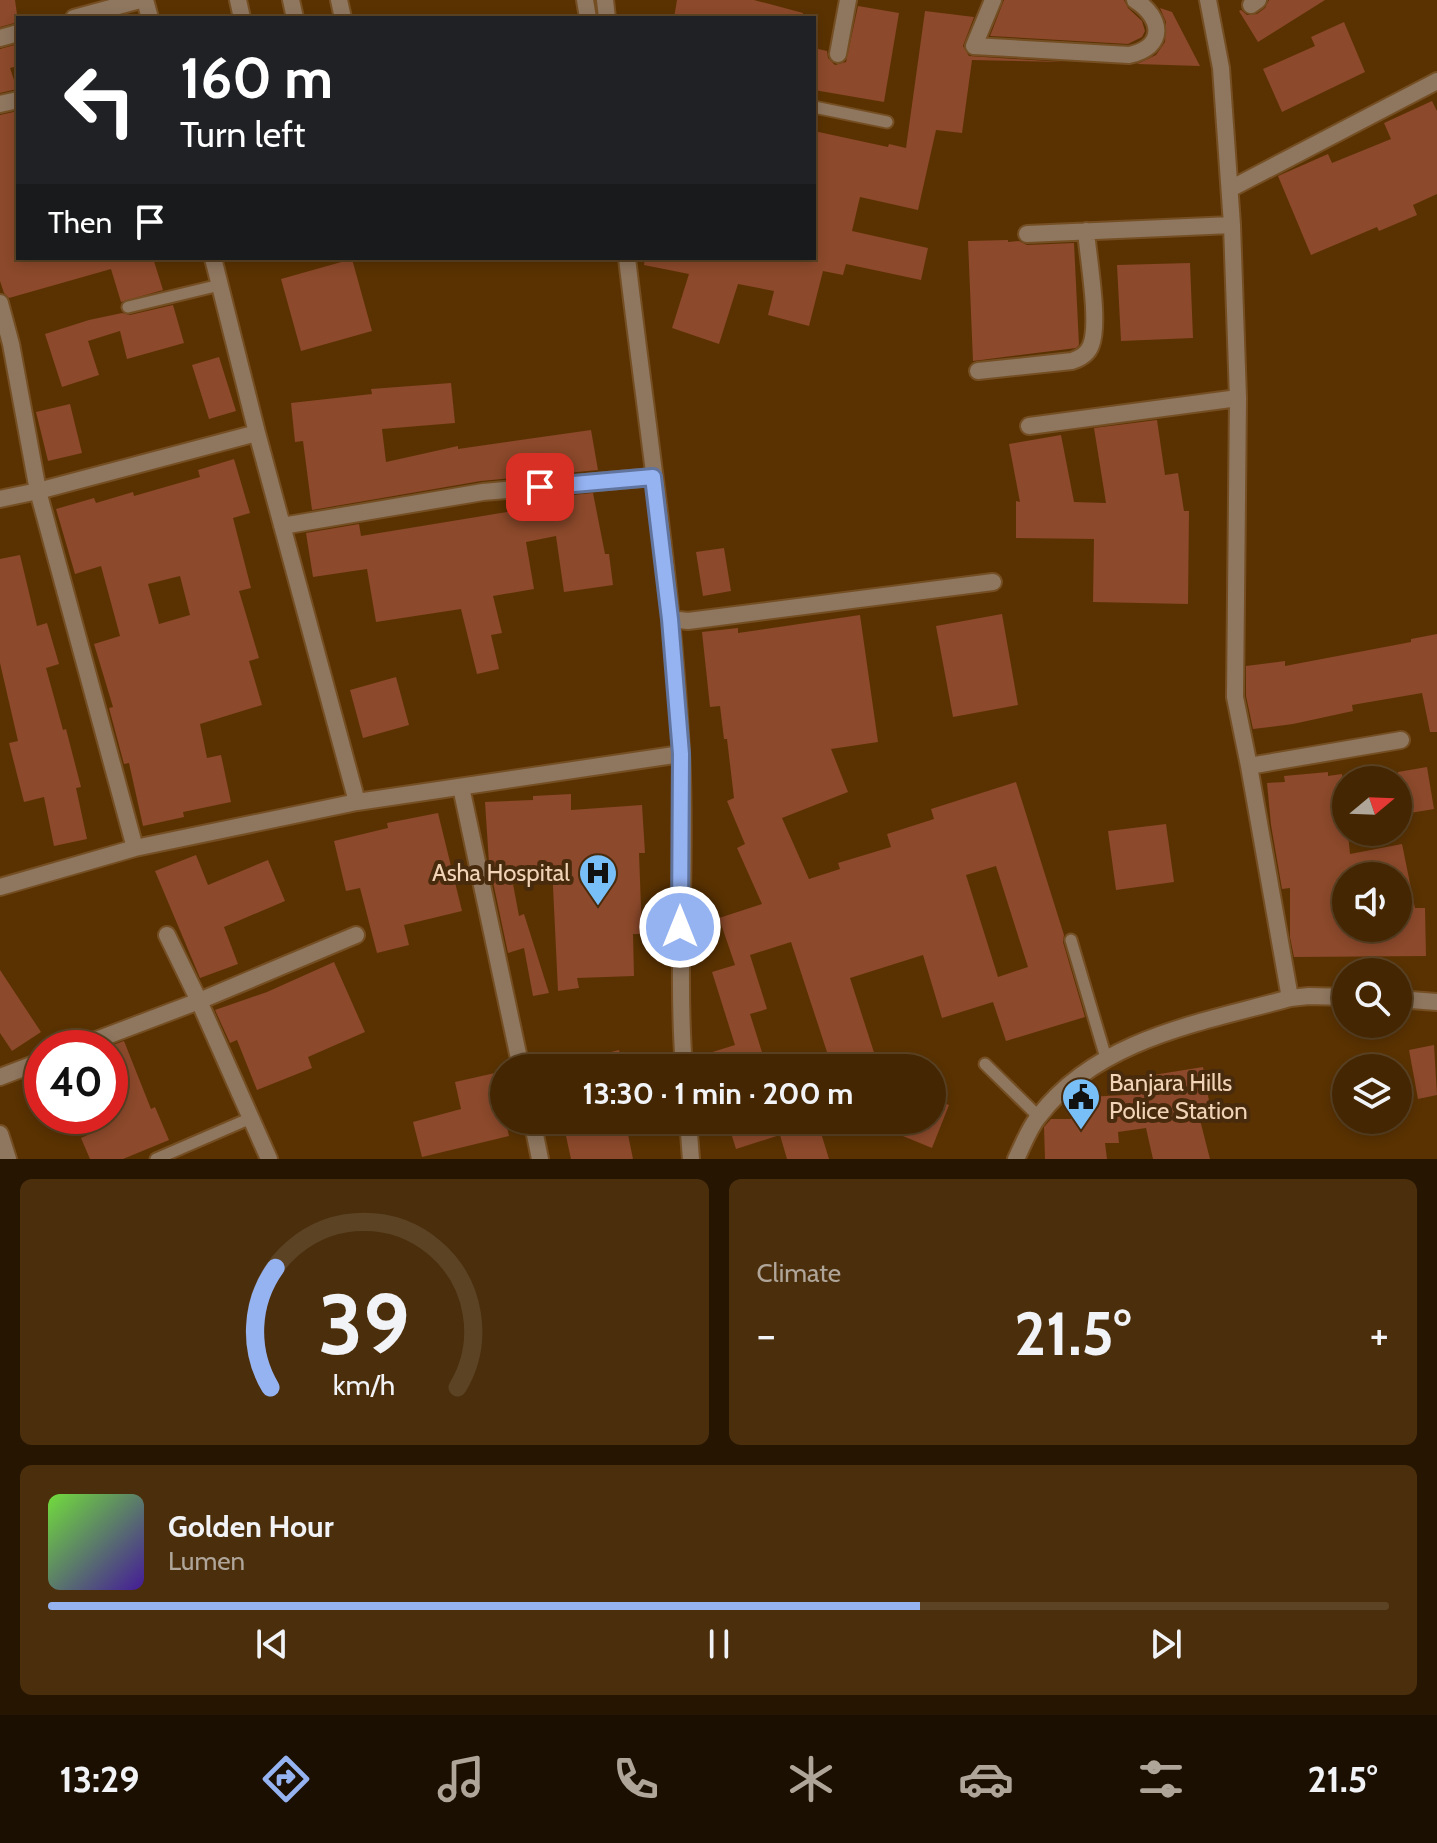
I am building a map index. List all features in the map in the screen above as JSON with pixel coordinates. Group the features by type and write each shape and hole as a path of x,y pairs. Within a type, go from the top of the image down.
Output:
{"street":[{"path":"82,16 142,0"},
{"path":"838,54 848,0"},
{"path":"993,0 974,46 1129,55 1149,46 1157,28 1154,14 1135,0"},
{"path":"1208,0 1221,68 1232,225 1238,398 1235,697 1290,998"},
{"path":"1230,189 1437,81"},
{"path":"1027,234 1232,225"},
{"path":"978,371 1072,361 1086,354 1095,328 1086,231"},
{"path":"214,260 357,802"},
{"path":"627,260 670,619 681,754 680,1013 683,1054"},
{"path":"0,303 11,344 38,491 135,848"},
{"path":"1029,426 1238,398"},
{"path":"0,499 257,433"},
{"path":"282,526 483,492 653,477"},
{"path":"670,619 688,621 993,582"},
{"path":"1249,766 1401,740"},
{"path":"0,887 135,848 357,802 681,754"},
{"path":"461,787 518,1054"},
{"path":"167,935 269,1159"},
{"path":"122,1030 356,935"},
{"path":"1016,1159 1038,1116 1083,1071 1106,1058 1149,1037 1290,998 1332,997"},
{"path":"1412,1000 1437,1002"},
{"path":"0,1077 24,1068"},
{"path":"0,1134 8,1159"},
{"path":"535,1134 540,1159"},
{"path":"689,1134 691,1159"}],"lane":[{"path":"816,107 887,122"},
{"path":"128,307 220,285"},
{"path":"1071,940 1106,1058"},
{"path":"985,1064 1038,1116"},
{"path":"156,1159 251,1118"}],"building":[{"path":"0,0 15,0 16,23 0,27"},
{"path":"677,0 754,0 803,13 803,16 674,16"},
{"path":"1004,0 1124,0 1142,21 1145,31 1142,37 1128,44 990,36"},
{"path":"1269,0 1325,0 1258,42 1239,11 1247,15 1257,14"},
{"path":"858,6 899,13 884,102 816,90 816,48 827,51 828,58 835,65 846,62"},
{"path":"1160,8 1172,12 1200,66 1137,64 1156,55 1165,42 1166,22"},
{"path":"925,11 974,17 963,46 969,56 1063,62 972,60 962,133 936,130 918,210 860,197 852,231 928,248 921,280 846,264 843,275 823,271 809,326 768,315 774,291 738,284 719,344 672,328 689,274 644,265 645,260 816,260 816,131 906,148"},
{"path":"1344,22 1365,72 1282,112 1263,69 1315,46 1311,37"},
{"path":"16,45 16,66 10,68 16,89 0,93 0,49"},
{"path":"1432,101 1437,111 1437,194 1413,205 1417,215 1379,231 1377,227 1311,255 1278,176 1328,154 1332,163 1391,139 1384,123"},
{"path":"16,111 16,260 154,260 163,290 121,302 111,269 9,298 4,293 0,281 0,115"},
{"path":"1008,240 1027,245 1074,243 1079,345 1076,348 973,361 968,241"},
{"path":"352,260 372,331 301,351 281,279"},
{"path":"1190,263 1193,338 1121,341 1117,265"},
{"path":"173,305 184,343 127,359 120,331 88,341 99,375 62,387 45,334 89,320"},
{"path":"219,357 236,411 209,419 192,365"},
{"path":"451,383 455,423 382,429 386,462 458,446 458,449 591,430 598,470 481,481 312,510 303,441 295,442 291,403 372,394 371,389"},
{"path":"70,404 82,453 48,461 36,412"},
{"path":"1157,420 1165,475 1178,473 1184,511 1189,511 1188,604 1093,602 1094,539 1016,538 1016,501 1020,502 1009,444 1061,435 1074,502 1106,503 1094,428"},
{"path":"234,459 250,513 233,518 251,588 239,591 259,658 249,661 262,705 200,724 207,758 221,755 231,802 183,812 184,817 143,826 129,763 124,764 109,708 113,707 94,644 120,636 101,566 75,574 56,509 94,498 96,503 133,492 134,496 200,477 198,470","holes":["180,576 190,615 159,624 148,584"]},
{"path":"593,493 605,554 609,554 613,585 564,592 556,536 526,542 534,589 493,596 502,633 491,635 499,669 477,674 461,609 376,622 367,569 313,577 306,533 359,524 361,536 543,506 541,498"},
{"path":"724,548 731,591 703,596 696,552"},
{"path":"20,555 37,626 47,623 59,664 46,668 81,787 76,788 87,839 54,846 44,797 24,802 9,743 18,741 0,663 0,559"},
{"path":"1002,614 1018,705 953,717 936,626"},
{"path":"860,615 878,742 831,749 848,792 782,818 809,879 840,869 838,863 891,847 887,834 934,819 931,809 1016,782 1064,935 1063,942 1085,1017 1006,1041 993,1002 942,1018 923,955 850,978 874,1054 821,1054 827,1052 791,942 750,955 767,1009 750,1014 763,1054 706,1054 735,1045 712,972 735,965 719,918 762,904 737,848 745,844 727,801 734,798 727,739 724,739 720,706 710,707 702,632 738,628 738,633","holes":["996,866 1028,967 998,977 966,875"]},
{"path":"1437,634 1437,732 1430,732 1422,693 1352,705 1353,711 1293,724 1253,729 1246,696 1246,666 1285,661 1285,666 1411,642 1411,639"},
{"path":"396,677 409,725 363,738 350,690"},
{"path":"1427,767 1434,809 1412,813 1412,770"},
{"path":"1328,772 1328,776 1332,775 1332,846 1349,846 1350,854 1402,846 1406,862 1332,862 1332,942 1412,942 1412,893 1415,908 1425,908 1426,956 1294,957 1290,937 1290,888 1282,889 1267,783 1285,782 1284,776"},
{"path":"571,794 571,810 642,805 645,853 639,853 642,934 633,934 634,976 577,978 579,988 558,991 552,866 510,868 519,916 524,914 549,993 533,996 524,948 508,953 489,863 485,802 533,800 533,796"},
{"path":"438,813 462,911 404,925 409,945 377,953 360,888 346,891 334,841 388,828 387,823"},
{"path":"1166,824 1174,882 1116,890 1108,831"},
{"path":"196,855 208,885 268,860 285,901 224,927 238,964 200,978 155,871"},
{"path":"334,962 365,1032 308,1057 312,1068 257,1090 237,1040 230,1043 215,1010 267,992"},
{"path":"0,970 40,1030 24,1030 24,1043 12,1051 0,1033"},
{"path":"1434,1045 1437,1095 1418,1099 1409,1050"},
{"path":"128,1051 151,1109 155,1107 169,1140 123,1159 90,1159 81,1138 90,1134 128,1134"},
{"path":"1203,1067 1212,1118 1200,1120 1210,1159 1153,1159 1146,1128 1118,1132 1119,1143 1105,1143 1107,1159 1045,1159 1044,1127 1051,1119 1071,1119 1070,1107 1087,1106 1087,1097 1125,1095 1122,1080"},
{"path":"490,1074 490,1134 509,1136 422,1157 413,1122 461,1109 455,1082"},
{"path":"628,1134 633,1159 571,1159 566,1136"},
{"path":"731,1134 821,1134 829,1159 787,1159 780,1135 736,1149"},
{"path":"898,1134 938,1134 932,1148"}],"place":[{"name":"Asha Hospital","path":"598,907"},
{"name":"Banjara Hills Police Station","path":"1081,1131"}],"route":[{"path":"540,487 653,477 670,619 681,754 680,927"}]}
